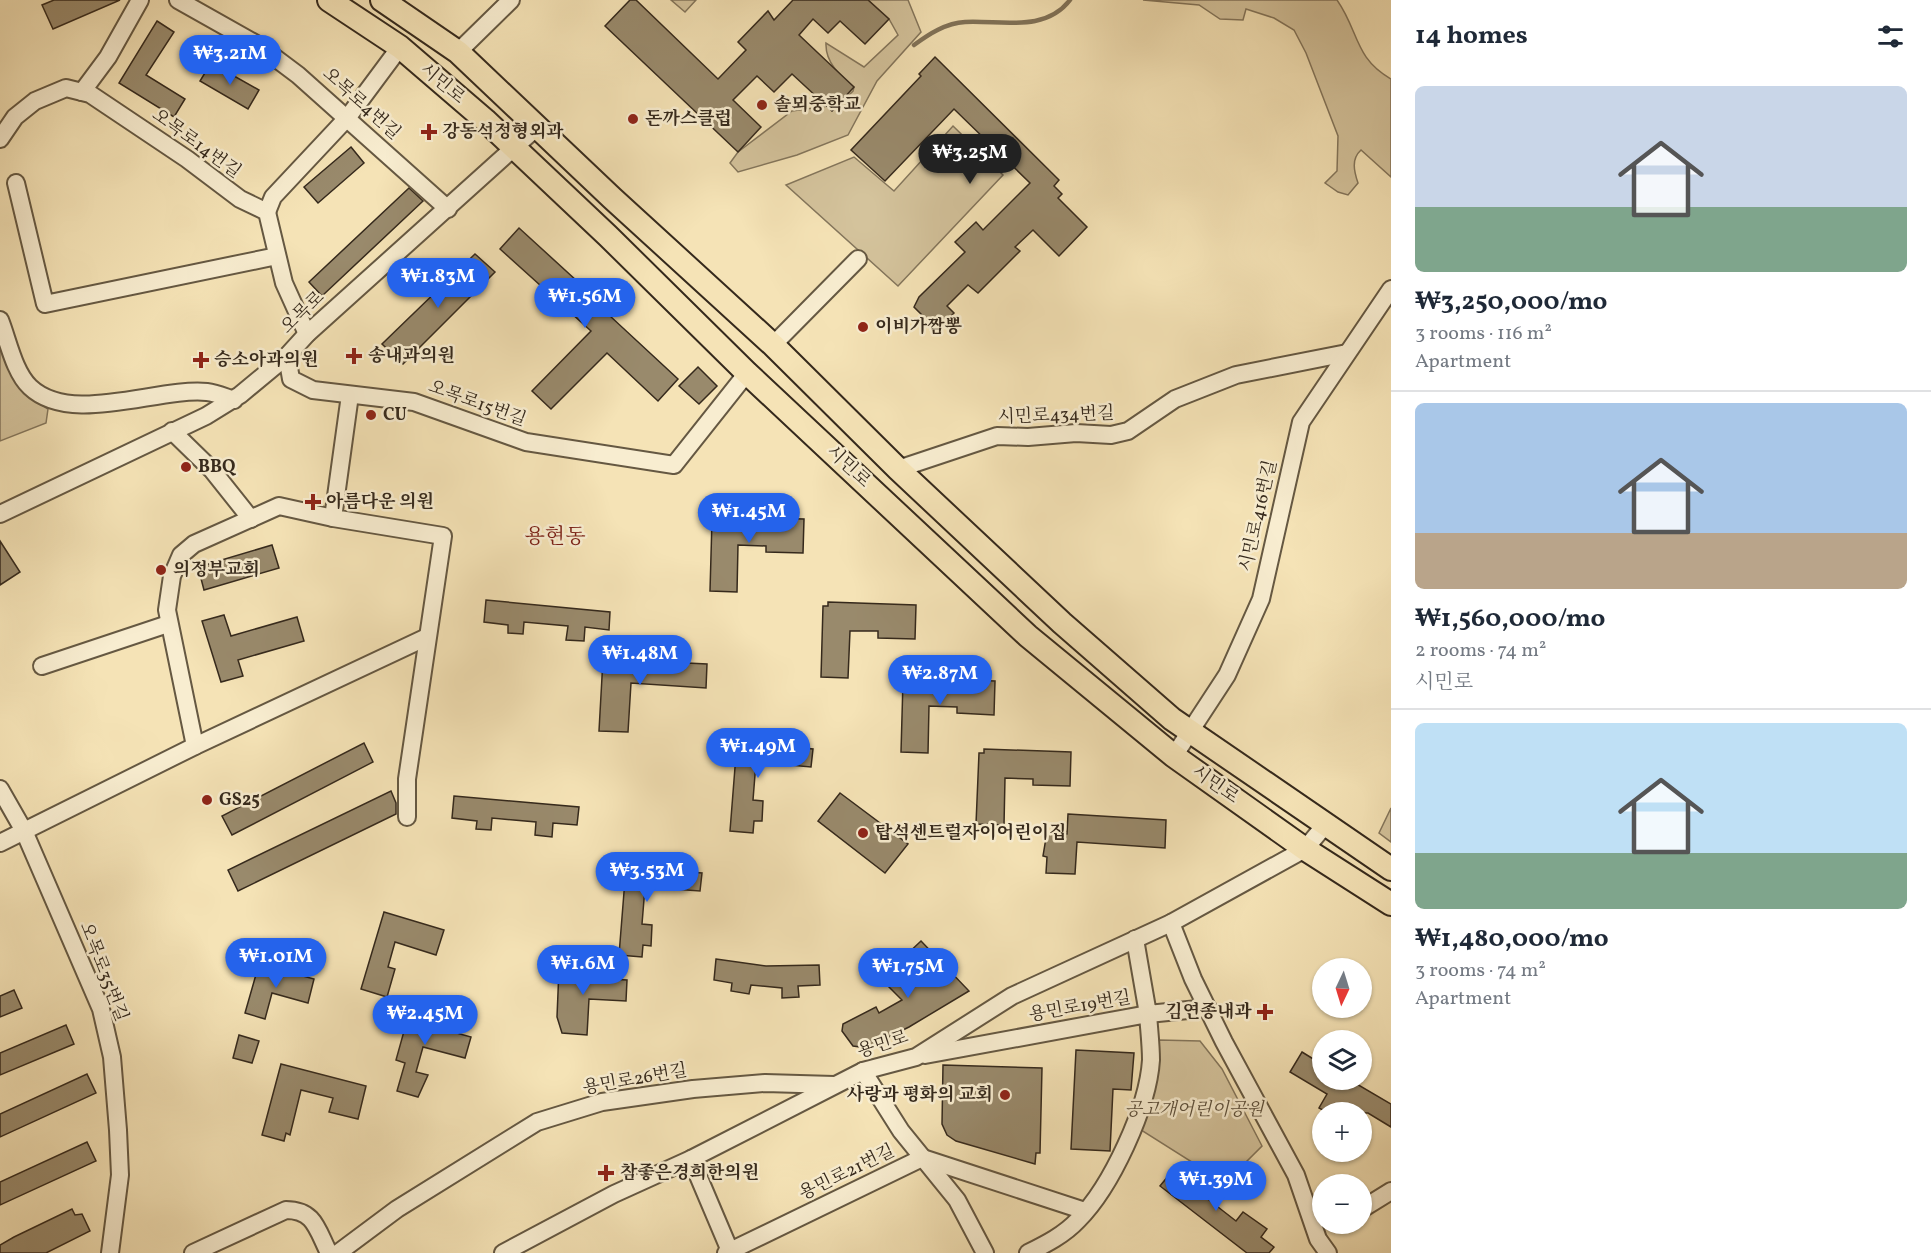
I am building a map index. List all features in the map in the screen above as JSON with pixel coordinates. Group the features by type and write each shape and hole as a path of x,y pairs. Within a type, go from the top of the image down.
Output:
{"main road":[{"name":"시민로","path":"329,0 400,47 513,148 608,236 747,373 1028,636 1174,756 1305,849 1391,904"},
{"name":"시민로","path":"382,0 458,52 773,345 898,469 1062,623 1190,732 1391,869"}],"street":[{"path":"0,139 15,117 35,101 66,88 82,92 108,57 140,0"},
{"name":"오목로4번길","path":"178,0 258,45 348,117 448,209"},
{"path":"458,52 511,0"},
{"path":"307,334 284,283 267,212 282,186 348,117 400,47"},
{"name":"오목로14번길","path":"82,92 90,94 187,159 240,199 267,212"},
{"name":"오목로","path":"0,514 206,416 234,400 287,356 307,334 537,127"},
{"path":"16,183 45,304 277,256"},
{"path":"773,345 858,259"},
{"name":"시민로416번길","path":"1174,756 1227,675 1261,599 1301,422 1391,290"},
{"path":"0,320 20,370 29,386 42,395 63,402 93,404 207,392 234,400"},
{"name":"시민로434번길","path":"898,469 998,436 1028,437 1076,433 1111,435 1128,431 1175,399 1236,375 1347,353"},
{"name":"오목로15번길","path":"287,356 291,379 301,386 350,395 414,402 526,442 674,465 747,373"},
{"path":"333,518 350,395"},
{"path":"172,431 212,470 251,519"},
{"path":"195,746 168,624 168,595 182,555 194,544 279,506 333,518 443,536 407,779 407,817"},
{"path":"42,666 168,624"},
{"path":"0,843 195,746 427,637"},
{"name":"오목로35번길","path":"0,789 24,831 100,1009 112,1057 120,1175 110,1253"},
{"name":"용민로","path":"502,1253 614,1194 691,1159 863,1071 916,1057 1012,996 1171,923 1305,849 1326,824"},
{"path":"1171,923 1208,1008 1312,1207"},
{"path":"1136,939 1148,1014 1208,1008"},
{"name":"용민로19번길","path":"916,1057 1148,1014 1150,1062 1139,1112 1120,1159 1085,1211 1067,1230 1028,1253"},
{"name":"용민로21번길","path":"728,1252 922,1158 901,1131 863,1071"},
{"name":"용민로26번길","path":"339,1253 397,1209 537,1122 602,1102 693,1089 765,1083 835,1085"},
{"path":"922,1158 1085,1211"},
{"path":"922,1158 946,1183 985,1253"},
{"path":"691,1159 728,1252"},
{"path":"1372,1203 1391,1191"},
{"path":"193,1253 286,1210 299,1210 310,1216 329,1253"},
{"path":"1323,1234 1328,1253"}],"green space":[{"path":"671,0 696,0 685,12"},
{"path":"868,0 908,0 921,32 877,81 848,135 797,155 738,172 730,163 738,152 792,111 828,106 832,111 853,91 854,87 831,62 826,43 864,67 898,35 889,19"},
{"path":"1143,0 1337,0 1363,53 1379,71 1391,79 1391,177 1361,150 1355,161 1358,183 1348,195 1338,192 1325,183 1337,171 1338,136 1306,53 1294,30 1274,18 1246,9 1243,20 1220,19 1199,5"},
{"path":"953,126 1003,175 898,286 786,185 854,157 894,191"},
{"path":"2,351 27,396 48,409 46,423 0,441 0,352"},
{"path":"1391,808 1391,842 1379,833"},
{"name":"공고개어린이공원","path":"1159,1040 1200,1041 1222,1069 1262,1146 1225,1183 1141,1130 1149,1108"}],"building":[{"path":"54,0 120,0 53,29 42,5"},
{"path":"630,0 636,0 718,79 746,50 738,42 768,11 774,20 793,0 868,0 889,19 865,44 840,21 828,33 813,19 799,35 854,87 832,111 792,74 774,92 757,76 733,100 761,127 738,152 605,26"},
{"path":"157,21 174,32 146,75 185,99 174,117 119,83"},
{"path":"935,57 1059,180 1054,186 1062,194 1058,198 1087,227 1059,256 1033,230 1015,247 1020,251 978,293 968,285 947,306 954,313 937,330 914,307 919,297 965,252 955,242 976,222 983,230 1030,183 954,109 885,181 851,150 921,76 919,74"},
{"path":"211,63 259,90 248,109 200,81"},
{"path":"351,147 364,163 318,203 304,187"},
{"path":"409,188 423,201 322,296 309,282"},
{"path":"519,228 612,313 610,316 678,379 658,401 607,353 551,409 532,391 591,331 500,249"},
{"path":"475,254 495,272 403,364 382,344"},
{"path":"698,367 717,386 699,404 679,386"},
{"path":"717,517 804,519 803,553 766,552 766,546 738,545 737,592 710,591 712,520 717,520"},
{"path":"0,541 20,572 0,585"},
{"path":"272,545 279,568 204,590 198,567"},
{"path":"486,600 610,612 609,630 585,627 584,641 566,640 568,626 524,622 523,634 508,633 508,625 484,622"},
{"path":"828,602 916,605 915,639 878,638 878,631 850,631 848,678 821,677 823,606 828,606"},
{"path":"224,615 231,636 297,617 304,641 238,660 243,676 221,682 202,621"},
{"path":"603,659 707,664 706,688 631,683 628,732 599,731"},
{"path":"908,678 995,681 994,715 957,713 957,707 929,706 928,753 901,752 903,681 908,681"},
{"path":"737,742 813,749 811,767 756,762 753,800 763,801 762,821 754,821 753,833 730,831"},
{"path":"364,743 373,762 232,835 222,816"},
{"path":"984,749 1071,752 1070,786 1033,785 1033,779 1005,778 1004,825 976,824 979,753 984,753"},
{"path":"391,791 396,803 396,814 238,891 228,870"},
{"name":"탑석센트럴자이어린이집","path":"840,793 908,844 885,873 818,821"},
{"path":"454,796 579,807 577,825 553,823 552,837 535,835 536,822 492,818 491,830 476,829 477,821 452,818"},
{"path":"1068,814 1166,820 1165,848 1077,842 1075,874 1046,873 1047,857 1043,856 1047,832 1067,834"},
{"path":"626,867 702,873 700,891 645,887 642,924 652,925 651,946 643,945 642,957 619,955"},
{"path":"384,912 444,930 436,955 395,942 388,967 395,969 387,997 361,989"},
{"path":"921,941 969,991 909,1027 867,1048 853,1046 842,1031 843,1024 876,1007 879,1013 902,1000 888,986 909,963 904,957"},
{"path":"716,959 766,966 819,965 820,985 798,986 799,997 782,998 782,988 751,985 749,994 731,991 732,983 714,980"},
{"path":"259,964 314,979 308,1003 272,993 265,1019 245,1013"},
{"path":"565,966 594,967 593,978 627,980 626,1001 589,999 587,1035 562,1033 557,1017 559,969"},
{"path":"14,990 22,1008 0,1017 0,996"},
{"path":"411,1006 445,1016 442,1029 471,1037 465,1058 423,1047 416,1072 428,1075 418,1097 397,1091 405,1063 396,1060"},
{"path":"66,1025 74,1044 0,1075 0,1053"},
{"path":"239,1035 259,1041 252,1063 233,1058"},
{"path":"1076,1050 1134,1053 1131,1090 1113,1089 1110,1151 1071,1149"},
{"path":"1302,1052 1312,1058 1312,1085 1290,1072"},
{"path":"281,1064 366,1086 358,1119 329,1112 333,1098 301,1090 290,1135 286,1133 284,1141 262,1135"},
{"path":"943,1065 1042,1068 1040,1153 1036,1153 1035,1164 956,1141 947,1135 942,1124"},
{"path":"87,1074 96,1093 0,1137 0,1114"},
{"path":"1320,1090 1367,1090 1391,1104 1391,1127 1372,1115 1372,1102 1322,1102 1327,1094"},
{"path":"87,1142 96,1161 0,1205 0,1182"},
{"path":"1178,1164 1215,1193 1209,1200 1236,1221 1243,1212 1267,1229 1261,1237 1274,1247 1269,1253 1247,1253 1160,1186"},
{"path":"72,1209 75,1215 82,1214 90,1231 46,1253 0,1253 0,1245"}],"waterway":[{"path":"914,45 951,24 1035,21 1060,10 1070,0"}],"place":[{"name":"솔뫼중학교","path":"762,105"},
{"name":"돈까스클럽","path":"633,119"},
{"name":"강동석정형외과","path":"429,132"},
{"name":"이비가짬뽕","path":"863,327"},
{"name":"송내과의원","path":"354,356"},
{"name":"승소아과의원","path":"201,360"},
{"name":"CU","path":"371,415"},
{"name":"BBQ","path":"186,467"},
{"name":"아름다운 의원","path":"313,502"},
{"name":"의정부교회","path":"161,570"},
{"name":"GS25","path":"207,800"},
{"name":"탑석센트럴자이어린이집","path":"863,833"},
{"name":"김연종내과","path":"1265,1012"},
{"name":"사랑과 평화의 교회","path":"1005,1095"},
{"name":"참좋은경희한의원","path":"606,1173"}],"district":[{"name":"용현동","path":"555,537"}]}
